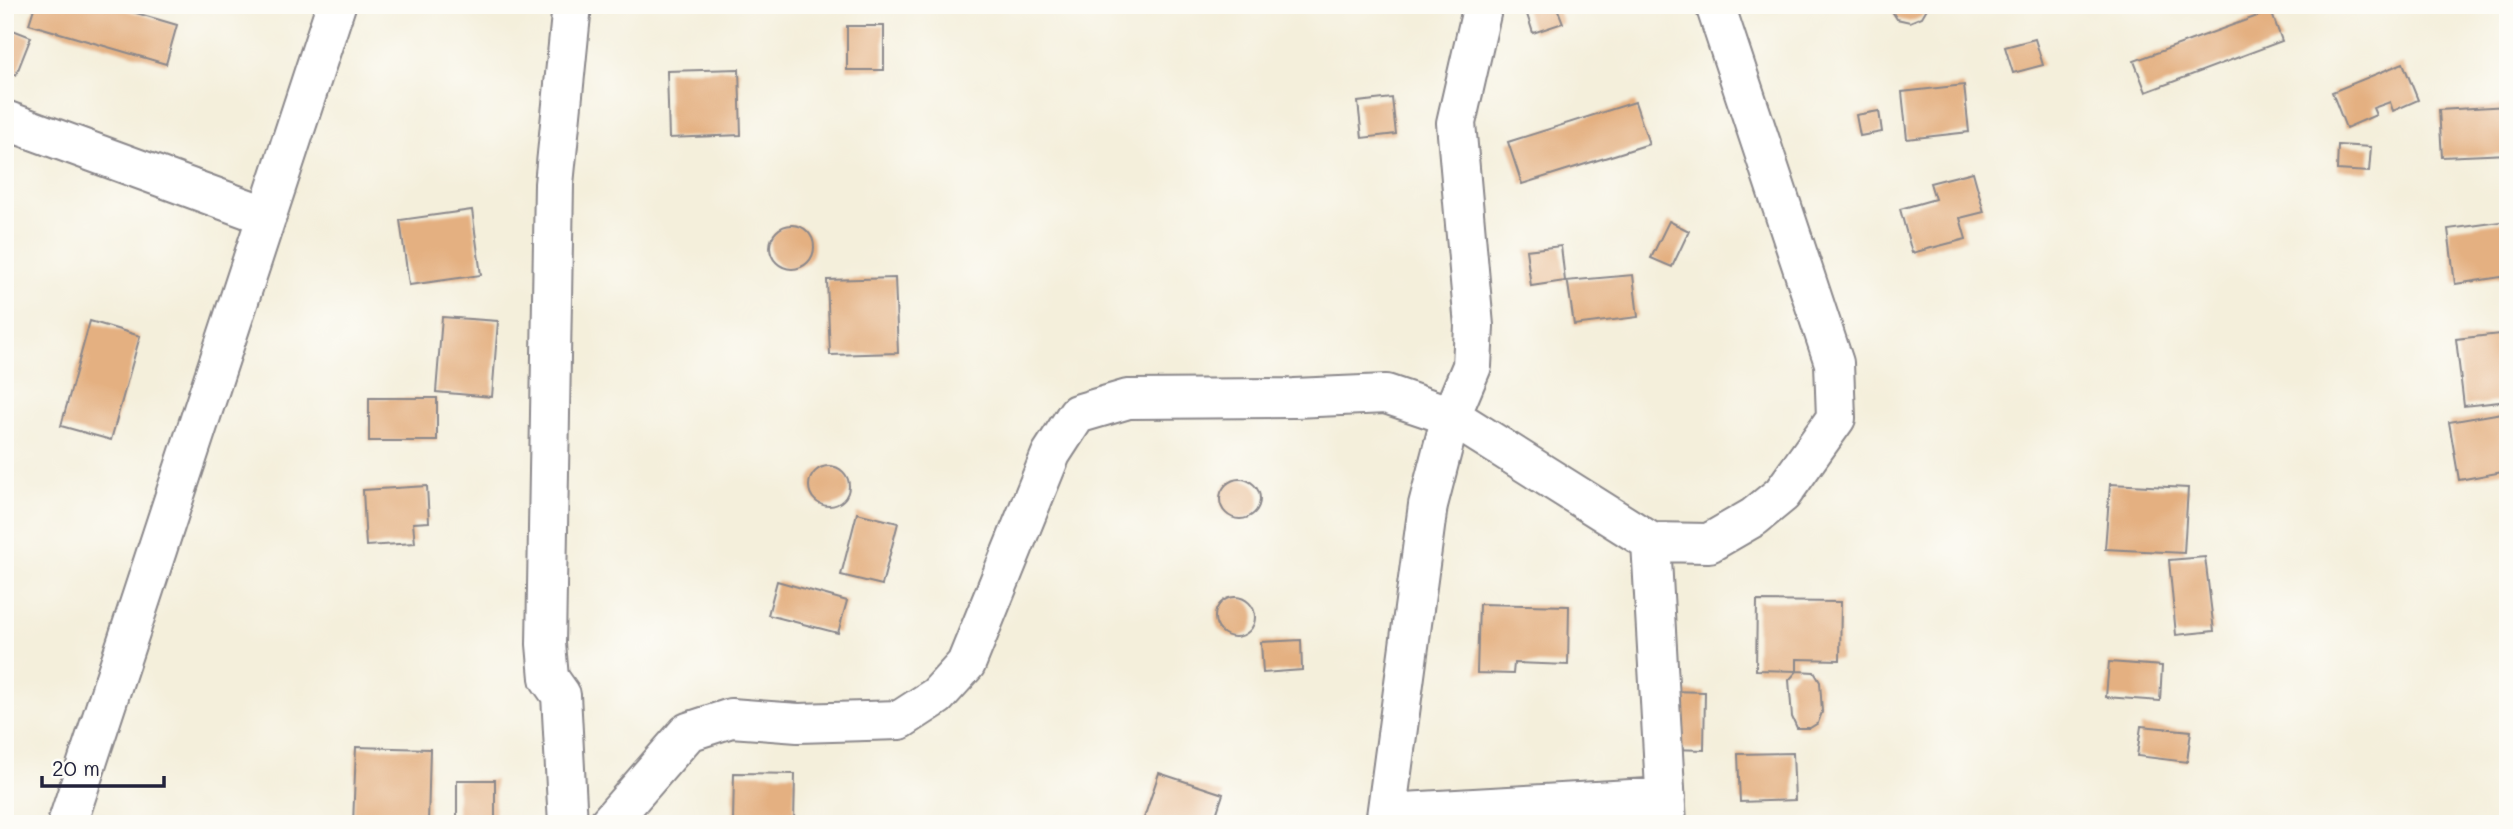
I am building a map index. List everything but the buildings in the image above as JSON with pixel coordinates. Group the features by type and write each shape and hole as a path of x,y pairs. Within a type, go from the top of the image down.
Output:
{"street":[{"path":"67,824 336,5"},
{"path":"568,824 561,695 549,678 546,644 554,184 572,5"},
{"path":"1483,5 1456,123 1474,326 1472,366 1451,416 1428,505 1386,818 1666,810 1651,542"},
{"path":"608,824 688,732 731,718 798,723 900,720 937,696 966,664 1051,454 1077,414 1128,400 1385,394 1451,416 1651,542 1709,543 1755,517 1782,494 1836,418 1834,363 1716,5"},
{"path":"5,121 267,216"}]}
